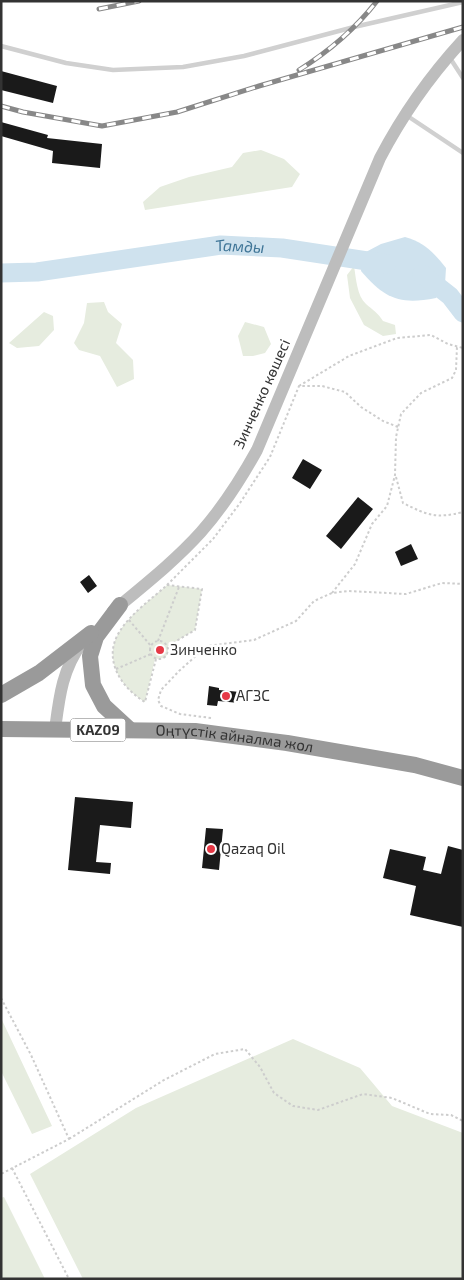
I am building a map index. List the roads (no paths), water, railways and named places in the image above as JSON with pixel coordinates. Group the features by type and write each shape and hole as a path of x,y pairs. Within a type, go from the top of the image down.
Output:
{"highway":[{"path":"120,605 96,637 90,656 93,685 104,706 129,730"},
{"path":"1,695 39,673 91,633"},
{"name":"Оңтүстік айналма жол","path":"1,729 195,732 287,743 415,765 463,778"}],"main road":[{"name":"Зинченко көшесі","path":"55,730 61,684 71,660 80,646 120,605 157,574 201,532 236,486 257,450 380,158 413,100 458,49"}],"lane":[{"path":"1,46 66,63 113,70 183,67 244,56 354,26 463,2"},
{"path":"458,49 463,78"},
{"path":"404,114 463,153"}],"water":[{"path":"405,237 418,242 428,249 446,268 445,284 436,298 412,301 394,298 378,288 361,271 364,253 381,244"}],"waterway":[{"name":"Тамды","path":"1,273 37,272 221,245 282,248 387,264"},
{"name":"Тамды","path":"422,274 450,296 463,313"}],"railway":[{"path":"99,9 139,1"},
{"path":"299,70 341,39 377,1"},
{"path":"1,106 23,112 102,126 177,112 259,86 463,27"}],"place":[{"name":"Зинченко","path":"160,650"},
{"name":"АГЗС","path":"226,696"},
{"name":"Qazaq Oil","path":"211,849"}]}
